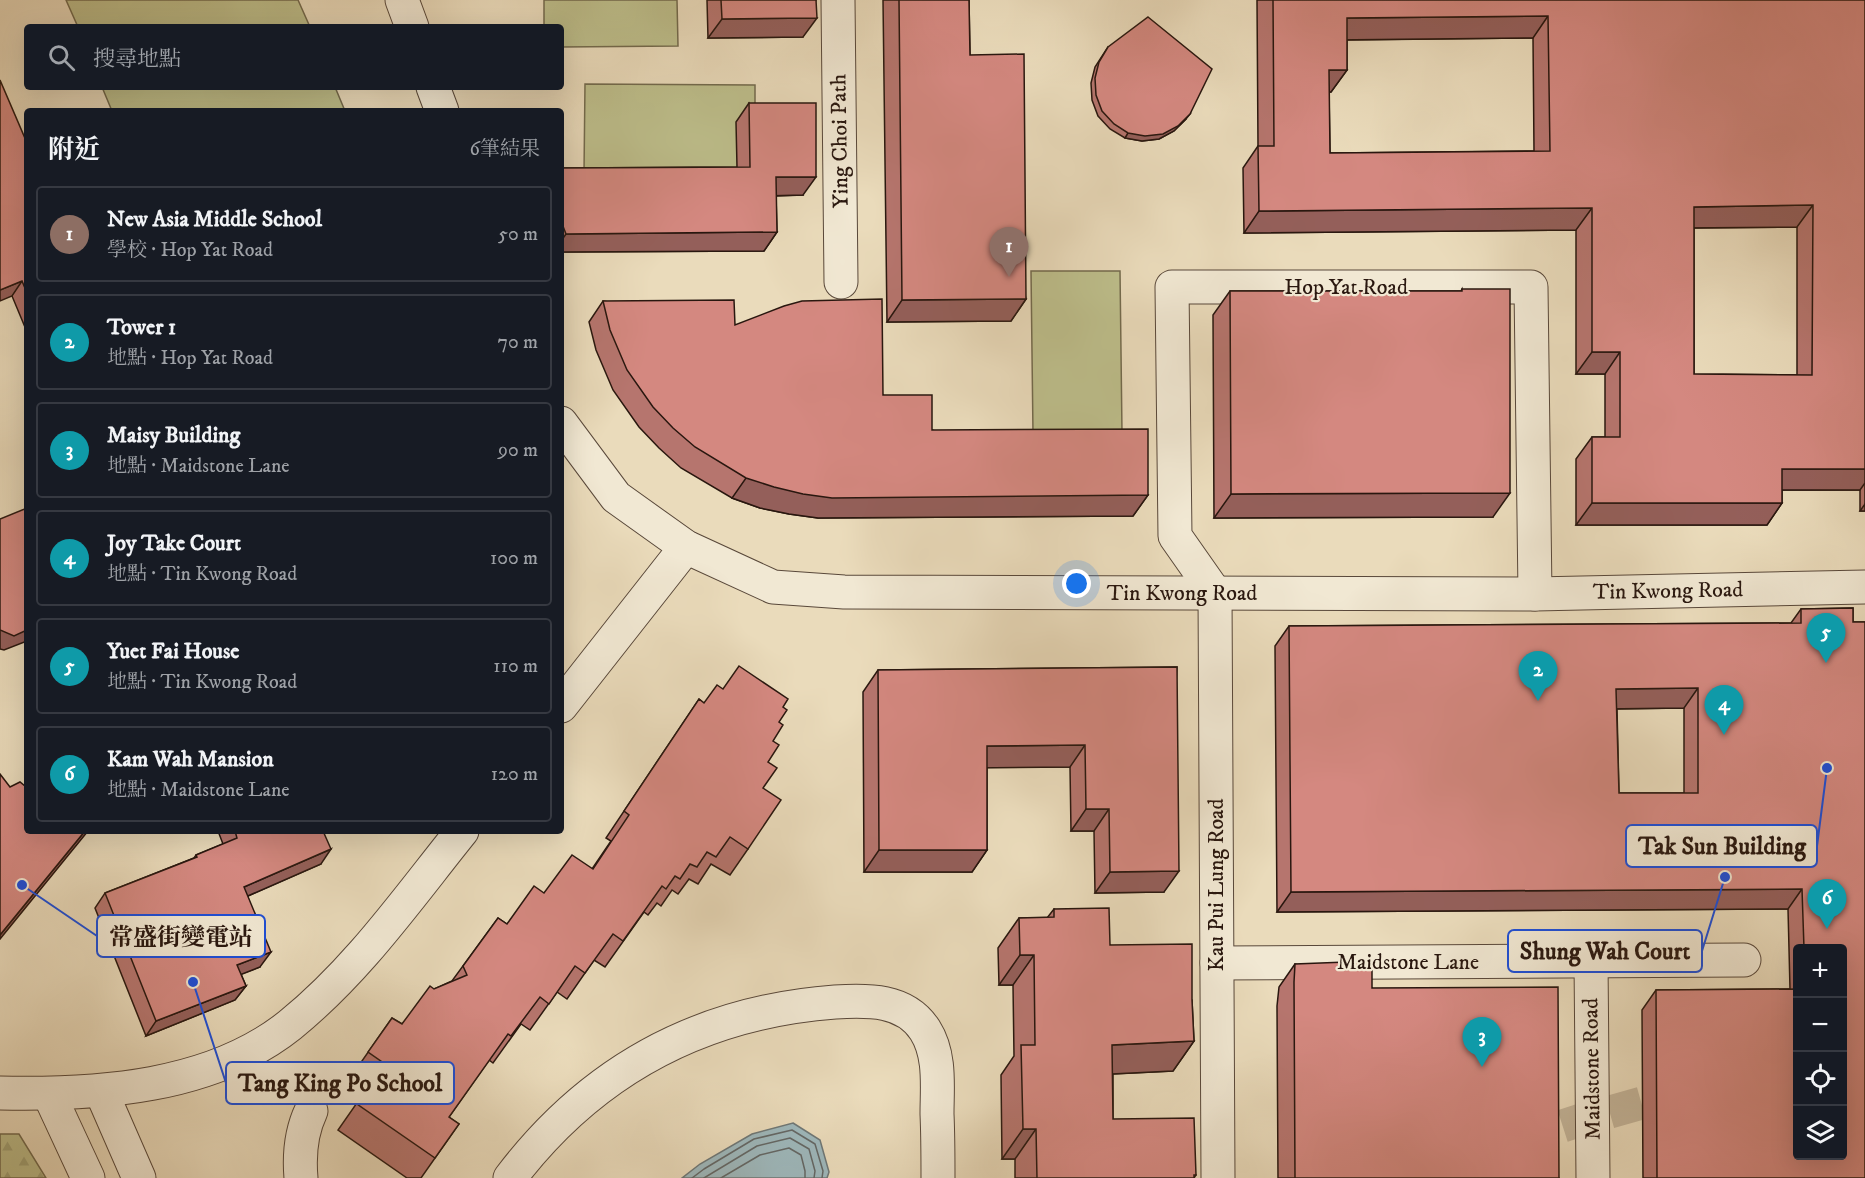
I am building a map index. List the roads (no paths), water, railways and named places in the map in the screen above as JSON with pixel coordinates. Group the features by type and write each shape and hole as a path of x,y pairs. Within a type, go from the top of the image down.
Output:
{"street":[{"path":"402,0 411,24"},
{"name":"Ying Choi Path","path":"838,0 842,282"},
{"path":"434,90 441,108"},
{"name":"Hop Yat Road","path":"1215,593 1175,536 1172,287 1531,287 1535,594"},
{"name":"Tin Kwong Road","path":"564,427 616,497 687,547 773,587 844,592 1535,594 1865,587"},
{"path":"564,702 687,547"},
{"name":"Kau Pui Lung Road","path":"1215,593 1218,1178"},
{"path":"0,1093 49,1094 138,1086 205,1069 250,1051 289,1026 331,989 367,950 460,834"},
{"name":"Maidstone Lane","path":"1217,963 1744,960"},
{"name":"Maidstone Road","path":"1592,961 1593,1178"},
{"path":"510,1178 548,1132 573,1109 629,1066 659,1049 726,1022 772,1010 859,1000 881,1002 899,1007 925,1029 933,1046 937,1068 938,1178"},
{"path":"101,1091 139,1178"},
{"path":"49,1094 88,1178"},
{"path":"301,1178 304,1126 311,1111"}],"water":[{"path":"793,1123 820,1140 829,1172 827,1178 682,1178 700,1164 752,1134"}],"tunnel":[{"path":"1516,1141 1685,1091"}],"place":[{"name":"New Asia Middle School","path":"1009,277"},
{"name":"Yuet Fai House","path":"1826,663"},
{"name":"Tower 1","path":"1538,701"},
{"name":"Joy Take Court","path":"1724,735"},
{"name":"Tak Sun Building","path":"1827,768"},
{"name":"Shung Wah Court","path":"1725,877"},
{"name":"常盛街變電站","path":"22,885"},
{"name":"Kam Wah Mansion","path":"1827,929"},
{"name":"Tang King Po School","path":"193,982"},
{"name":"Maisy Building","path":"1482,1067"}]}
